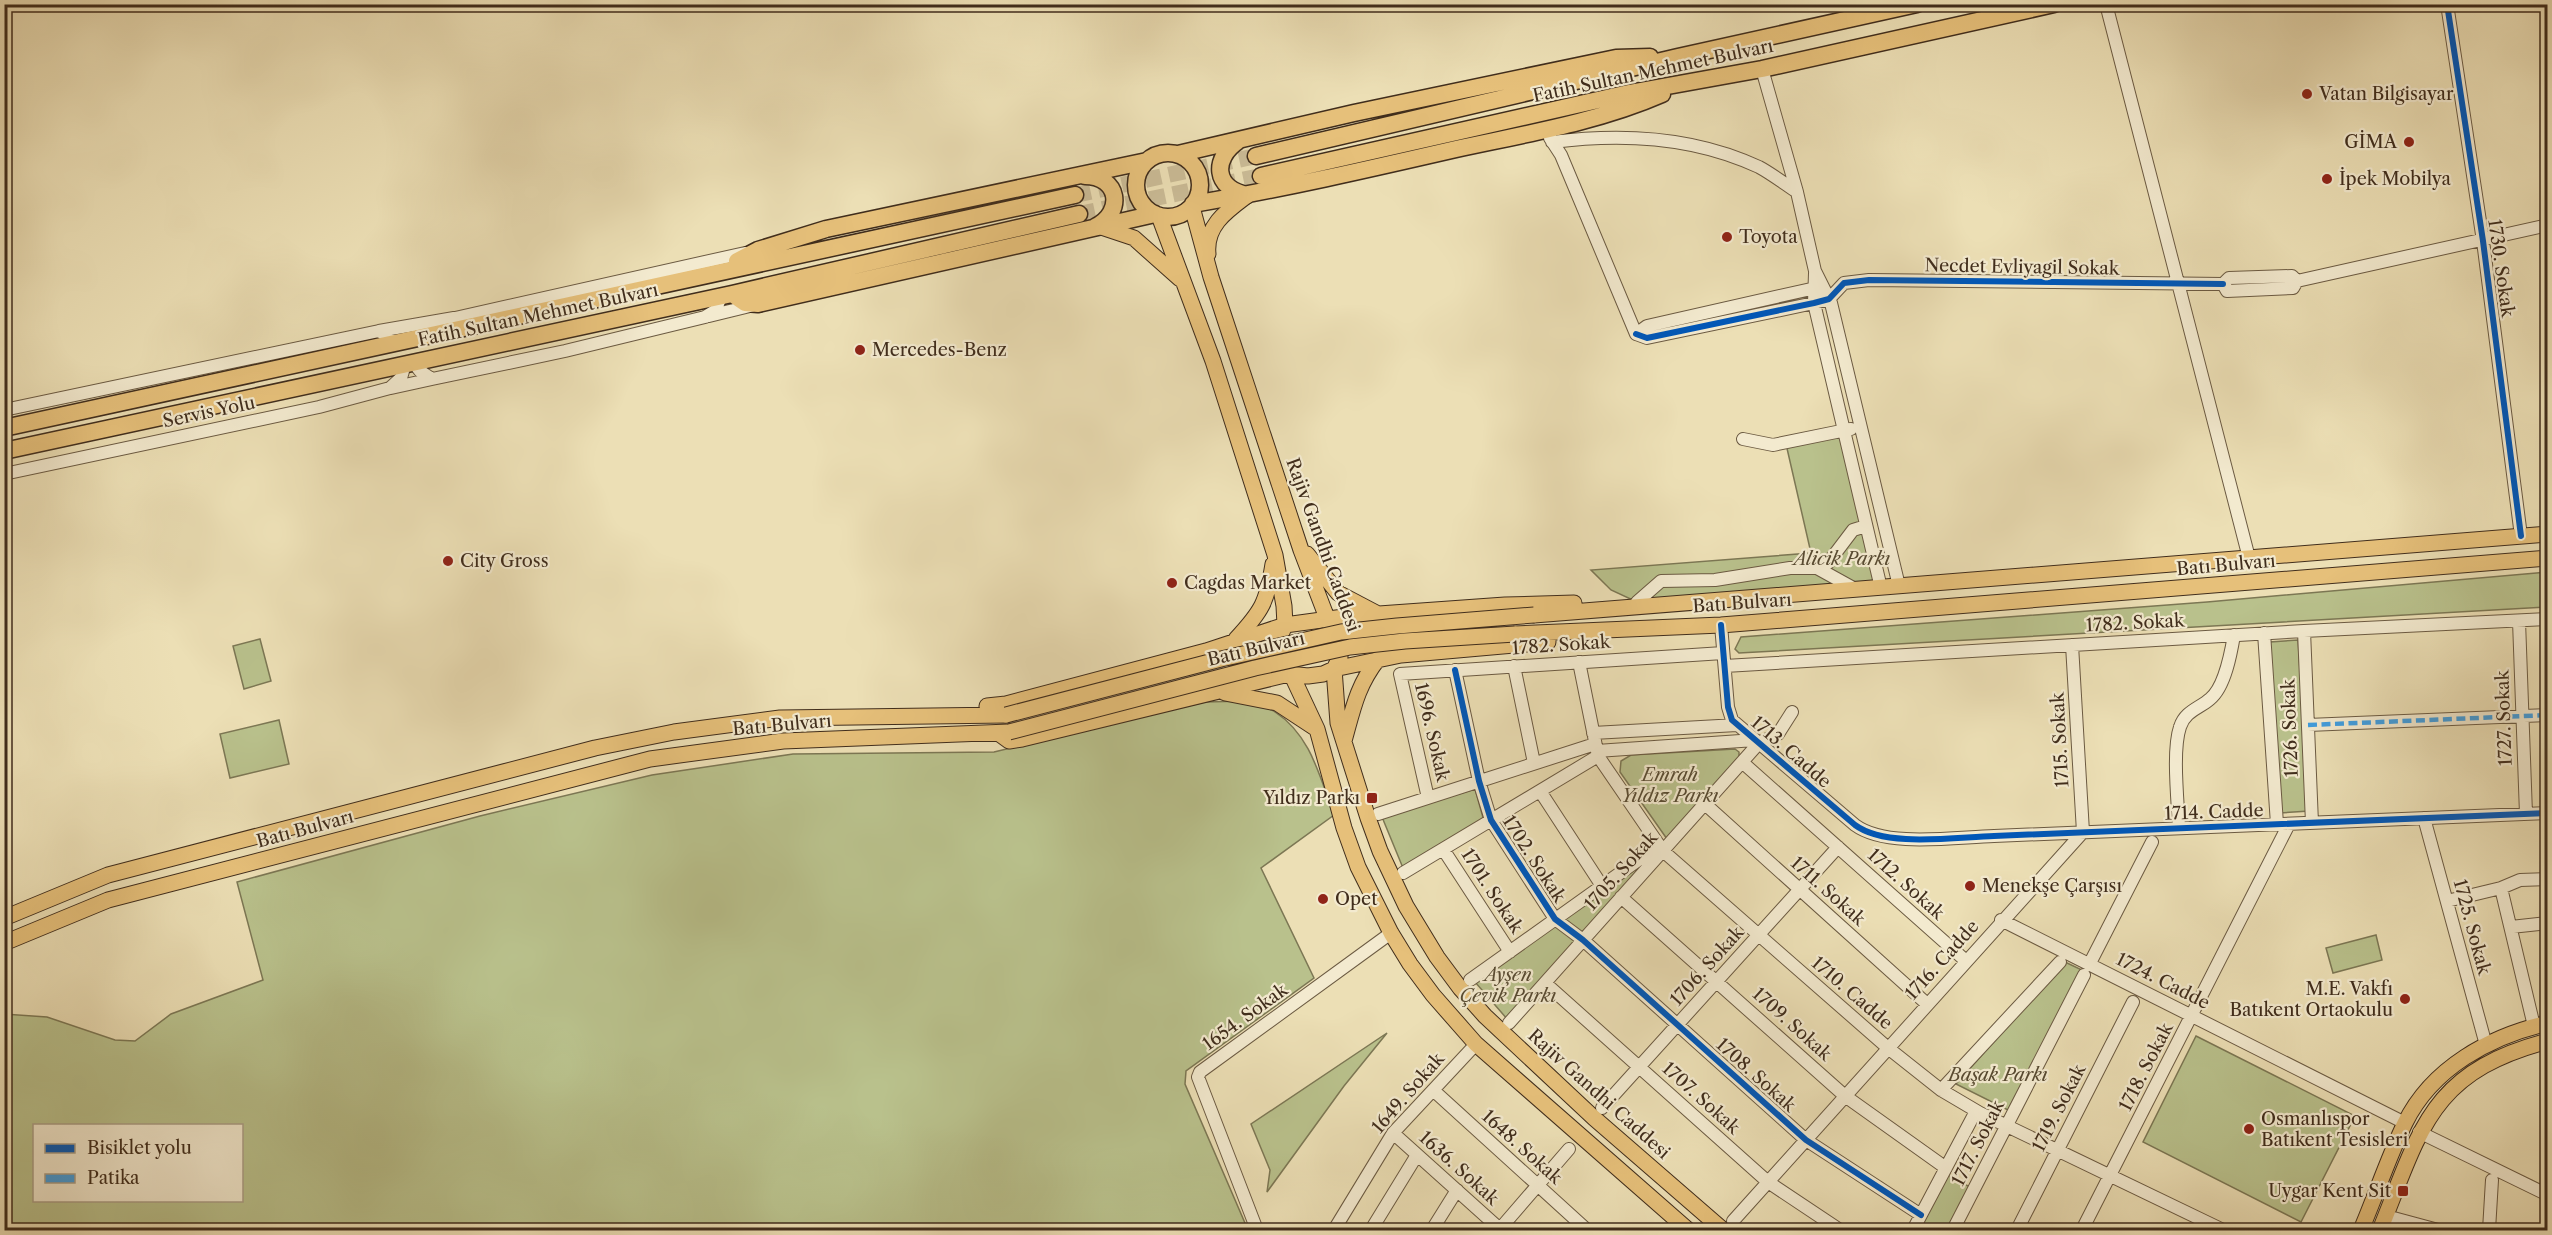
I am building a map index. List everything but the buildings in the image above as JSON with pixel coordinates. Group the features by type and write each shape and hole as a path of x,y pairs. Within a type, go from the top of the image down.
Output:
{"highway":[{"name":"Fatih Sultan Mehmet Bulvarı","path":"1256,156 1678,57 1917,4"},
{"name":"Fatih Sultan Mehmet Bulvarı","path":"1260,176 1629,93 1762,69 2054,4"},
{"path":"720,270 758,250 826,230 1147,161 1159,154 1178,154 1616,58 1678,57"},
{"path":"727,295 745,303 772,301 1157,215 1170,217 1181,214 1192,206 1548,136 1630,108 1685,83"},
{"path":"1238,140 1228,148 1221,159 1221,176 1232,190 1248,195"},
{"path":"1178,154 1186,158 1198,172 1200,191 1192,206"},
{"path":"1147,161 1138,174 1138,194 1142,204 1157,215"},
{"path":"1073,176 1101,178 1109,185 1114,196 1114,208 1108,219 1093,229"},
{"name":"Fatih Sultan Mehmet Bulvarı","path":"4,428 720,270 1075,195"},
{"name":"Fatih Sultan Mehmet Bulvarı","path":"4,451 727,295 1079,214"}],"main road":[{"path":"1211,277 1208,247 1211,231 1222,214 1248,195"},
{"name":"Rajiv Gandhi Caddesi","path":"1192,206 1211,277 1301,550 1327,618 1338,640 1340,657 1334,669 1338,723 1368,818 1392,879 1422,934 1460,988 1501,1032 1594,1118 1728,1226"},
{"path":"1157,215 1213,361 1275,555 1281,583 1285,625 1280,639 1280,650 1289,674 1317,729 1344,828 1358,867 1391,933 1433,995 1476,1044 1688,1230"},
{"path":"1093,229 1134,238 1184,284"},
{"name":"Batı Bulvarı","path":"4,918 108,875 595,748 674,732 780,718 1006,715 1221,658 1341,632 2547,534"},
{"path":"1301,550 1312,559 1338,593 1367,610 1382,615"},
{"path":"1234,641 1259,614 1265,601 1275,555"},
{"name":"Batı Bulvarı","path":"4,943 108,900 650,759 783,741 1004,733 1255,668 1350,647 1515,634 1721,625 2547,558"},
{"name":"Batı Bulvarı","path":"969,716 982,706 1006,704 1206,651 1285,625 1327,618 1542,603 1654,601 1661,605"},
{"name":"Batı Bulvarı","path":"1004,733 1009,741 1022,740 1289,674 1308,676 1323,674 1334,669 1378,659 1436,651 1614,638 1631,629"},
{"path":"1344,741 1358,690 1365,675 1378,659"},
{"path":"1216,692 1277,703 1317,729"},
{"path":"2361,1230 2405,1123 2422,1096 2460,1060 2486,1045 2541,1025"},
{"path":"2380,1230 2394,1222 2419,1132 2441,1098 2469,1075 2500,1057 2547,1041"}],"street":[{"path":"2106,4 2249,558"},
{"name":"1730. Sokak","path":"2447,4 2483,241 2521,536"},
{"path":"1762,69 1797,192 1819,288 1829,299 1899,586"},
{"path":"1548,136 1648,139 1707,147 1760,168 1797,192"},
{"path":"1548,136 1560,155 1636,334 1647,338 1814,303 1829,299 1844,283"},
{"name":"Necdet Evliyagil Sokak","path":"1636,334 1647,326 1819,288 1869,280 2223,284 2227,291 2293,288 2297,281 2547,225"},
{"name":"Fatih Sultan Mehmet Bulvarı","path":"439,333 455,318 758,250"},
{"path":"1819,288 1814,303 1881,588"},
{"path":"705,317 714,311 727,295"},
{"path":"390,388 401,378 409,363 432,378 565,351 772,301"},
{"path":"4,411 455,318"},
{"name":"Fatih Sultan Mehmet Bulvarı","path":"379,332 396,342"},
{"name":"Servis Yolu","path":"4,474 308,409 432,378"},
{"path":"1743,439 1773,445 1861,427"},
{"path":"1637,602 1661,581 1715,580 1790,568 1817,568 1828,563 1853,530 1866,526"},
{"path":"1817,568 1856,590"},
{"path":"1743,576 1746,599"},
{"name":"1782. Sokak","path":"1400,674 1579,662 1724,659 2073,645 2547,619"},
{"name":"1727. Sokak","path":"2519,621 2526,814"},
{"name":"1713. Cadde","path":"1721,625 1728,707 1737,725 1855,825 1865,832 1881,837"},
{"name":"1726. Sokak","path":"2304,631 2312,823"},
{"name":"1726. Sokak","path":"2264,633 2283,824"},
{"path":"2179,828 2176,763 2180,727 2193,710 2211,699 2228,668 2234,635"},
{"name":"1715. Sokak","path":"2073,645 2083,832"},
{"name":"1710. Cadde","path":"1579,662 1596,746 1660,848 1888,1048 1941,1090 1976,1111 2216,1229"},
{"path":"1514,666 1534,764"},
{"name":"1702. Sokak","path":"1455,670 1479,781 1491,820 1555,919 1583,940"},
{"name":"1696. Sokak","path":"1400,674 1428,798"},
{"name":"1705. Sokak","path":"1509,1023 1622,897 1660,848 1705,804 1757,742 1778,734 1792,712"},
{"path":"2308,725 2547,715"},
{"path":"1378,814 1596,746 1737,725"},
{"path":"1403,873 1540,791 1596,746 1757,742"},
{"name":"1712. Sokak","path":"1742,762 1966,960"},
{"path":"1540,791 1602,886"},
{"name":"1711. Sokak","path":"1705,804 1927,1004"},
{"name":"1714. Cadde","path":"1881,837 1905,839 2547,813"},
{"name":"1725. Sokak","path":"2424,818 2486,1045"},
{"name":"1718. Sokak","path":"2082,1230 2192,1016 2283,824"},
{"name":"1716. Cadde","path":"1728,1226 2001,920 2083,832"},
{"name":"1717. Sokak","path":"1953,1230 2152,842"},
{"name":"1706. Sokak","path":"1602,1108 1838,847"},
{"path":"1470,980 1602,886 1660,848"},
{"name":"1701. Sokak","path":"1443,849 1510,952"},
{"path":"2447,901 2501,888 2520,880 2547,879"},
{"path":"2501,888 2541,1025"},
{"name":"1709. Sokak","path":"1622,897 1845,1096 1946,1168"},
{"name":"1724. Cadde","path":"2001,920 2087,970 2192,1016 2405,1123"},
{"path":"2511,927 2547,923"},
{"name":"1654. Sokak","path":"1257,1230 1198,1077 1200,1072 1391,933"},
{"name":"1708. Sokak","path":"1583,940 1806,1140 1921,1215"},
{"path":"1941,1090 2060,962"},
{"name":"1707. Sokak","path":"1545,983 1768,1182 1840,1230"},
{"name":"1719. Sokak","path":"2018,1230 2133,1002"},
{"name":"1649. Sokak","path":"1334,1230 1393,1133 1476,1044"},
{"name":"1648. Sokak","path":"1432,1090 1587,1230"},
{"name":"1717. Sokak","path":"1913,1230 1976,1111"},
{"path":"2419,1132 2547,1195"},
{"name":"1636. Sokak","path":"1393,1133 1500,1230"},
{"path":"1500,1230 1569,1149"},
{"path":"1371,1230 1417,1155"},
{"path":"2489,1230 2492,1179"},
{"path":"1432,1230 1457,1190"},
{"path":"2394,1222 2438,1230"}],"green space":[{"name":"Alicik Parkı","path":"1844,431 1881,588 1637,602 1611,590 1591,570 1811,553 1786,444"},
{"path":"2547,572 2547,607 1739,653 1735,649 1741,637 2207,602"},
{"path":"260,639 271,681 244,689 233,646"},
{"path":"2298,640 2309,811 2280,813 2270,642"},
{"path":"1244,701 1271,710 1287,722 1306,745 1313,758 1334,815 1261,868 1314,978 1186,1071 1185,1084 1248,1230 5,1230 4,1014 47,1017 115,1040 135,1041 171,1014 263,980 237,882 480,816 652,775 793,754 994,752 1205,702"},
{"path":"279,720 289,764 230,778 220,734"},
{"name":"Emrah Yıldız Parkı","path":"1735,749 1739,752 1739,757 1667,839 1620,772 1621,761 1631,755"},
{"path":"1475,789 1484,821 1403,868 1382,817"},
{"path":"1652,857 1583,936 1562,920"},
{"name":"Ayşen Çevik Parkı","path":"1557,923 1580,940 1508,1020 1475,982"},
{"path":"2376,935 2382,960 2333,973 2326,948"},
{"name":"Başak Parkı","path":"2065,962 2082,970 2008,1110 1956,1084"},
{"path":"1387,1033 1344,1086 1267,1192 1270,1170 1251,1124"},
{"name":"Osmanlıspor Batıkent Tesisleri","path":"2196,1036 2355,1116 2301,1222 2143,1142"},
{"path":"1945,1174 1972,1188 1950,1230 1916,1230"}],"tunnel":[{"path":"1075,195 1256,156"},
{"path":"1079,214 1261,176"}],"marked path":[{"path":"2308,725 2548,715"}],"cycle path":[{"path":"2447,4 2483,241 2521,536"},
{"path":"1636,334 1647,338 1814,303 1829,299 1844,283 1869,280 2223,284"},
{"path":"1721,625 1728,707 1732,720 1855,825 1884,837 1922,840 2548,813"},
{"path":"1455,670 1479,781 1491,820 1555,919 1583,940 1806,1140 1921,1215"}],"place":[{"name":"Vatan Bilgisayar","path":"2307,94"},
{"name":"GİMA","path":"2409,142"},
{"name":"İpek Mobilya","path":"2327,179"},
{"name":"Toyota","path":"1727,237"},
{"name":"Mercedes-Benz","path":"860,350"},
{"name":"City Gross","path":"448,561"},
{"name":"Cagdas Market","path":"1172,583"},
{"name":"Yıldız Parkı","path":"1372,798"},
{"name":"Menekşe Çarşısı","path":"1970,886"},
{"name":"Opet","path":"1323,899"},
{"name":"M.E. Vakfı Batıkent Ortaokulu","path":"2405,999"},
{"name":"Osmanlıspor Batıkent Tesisleri","path":"2249,1129"},
{"name":"Uygar Kent Sit","path":"2403,1191"}]}
